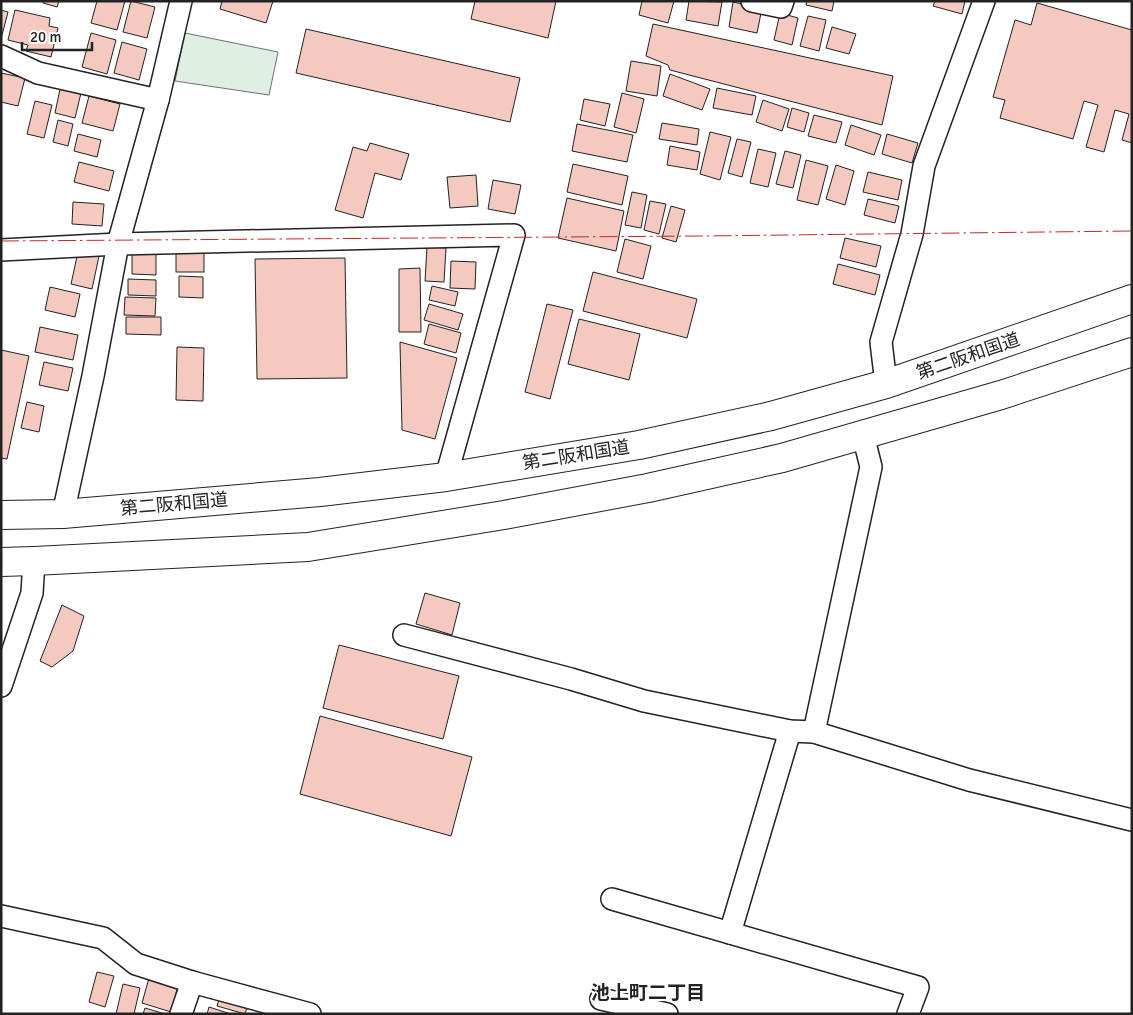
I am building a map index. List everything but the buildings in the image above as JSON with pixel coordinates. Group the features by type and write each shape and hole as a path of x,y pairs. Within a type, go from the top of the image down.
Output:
{"highway":[{"name":"第二阪和国道","path":"1,515 63,514 320,492 446,477 639,445 771,416 886,384 1132,299"},
{"path":"1,562 318,545 504,515 648,488 782,458 1001,395 1132,352"}],"street":[{"path":"63,514 93,376 118,244 158,100 181,1"},
{"path":"752,1 781,7 783,1"},
{"path":"886,384 881,342 912,234 924,166 984,1"},
{"path":"1,56 38,73 158,100"},
{"path":"1,250 118,244 514,235 446,477"},
{"path":"814,732 872,467 862,435"},
{"path":"1,686 32,593 34,561"},
{"path":"404,636 572,679 644,701 790,731 814,732 969,780 1132,820"},
{"path":"730,933 790,731"},
{"path":"612,899 918,987 908,1014"},
{"path":"1,916 103,938 136,964 192,982 310,1014"},
{"path":"181,1014 192,982"},
{"path":"601,999 623,1009 667,1014"}],"green space":[{"path":"185,33 278,52 269,95 175,81"}],"power":[{"path":"1,241 1132,231"}],"district":[{"name":"池上町二丁目","path":"648,993"}]}
